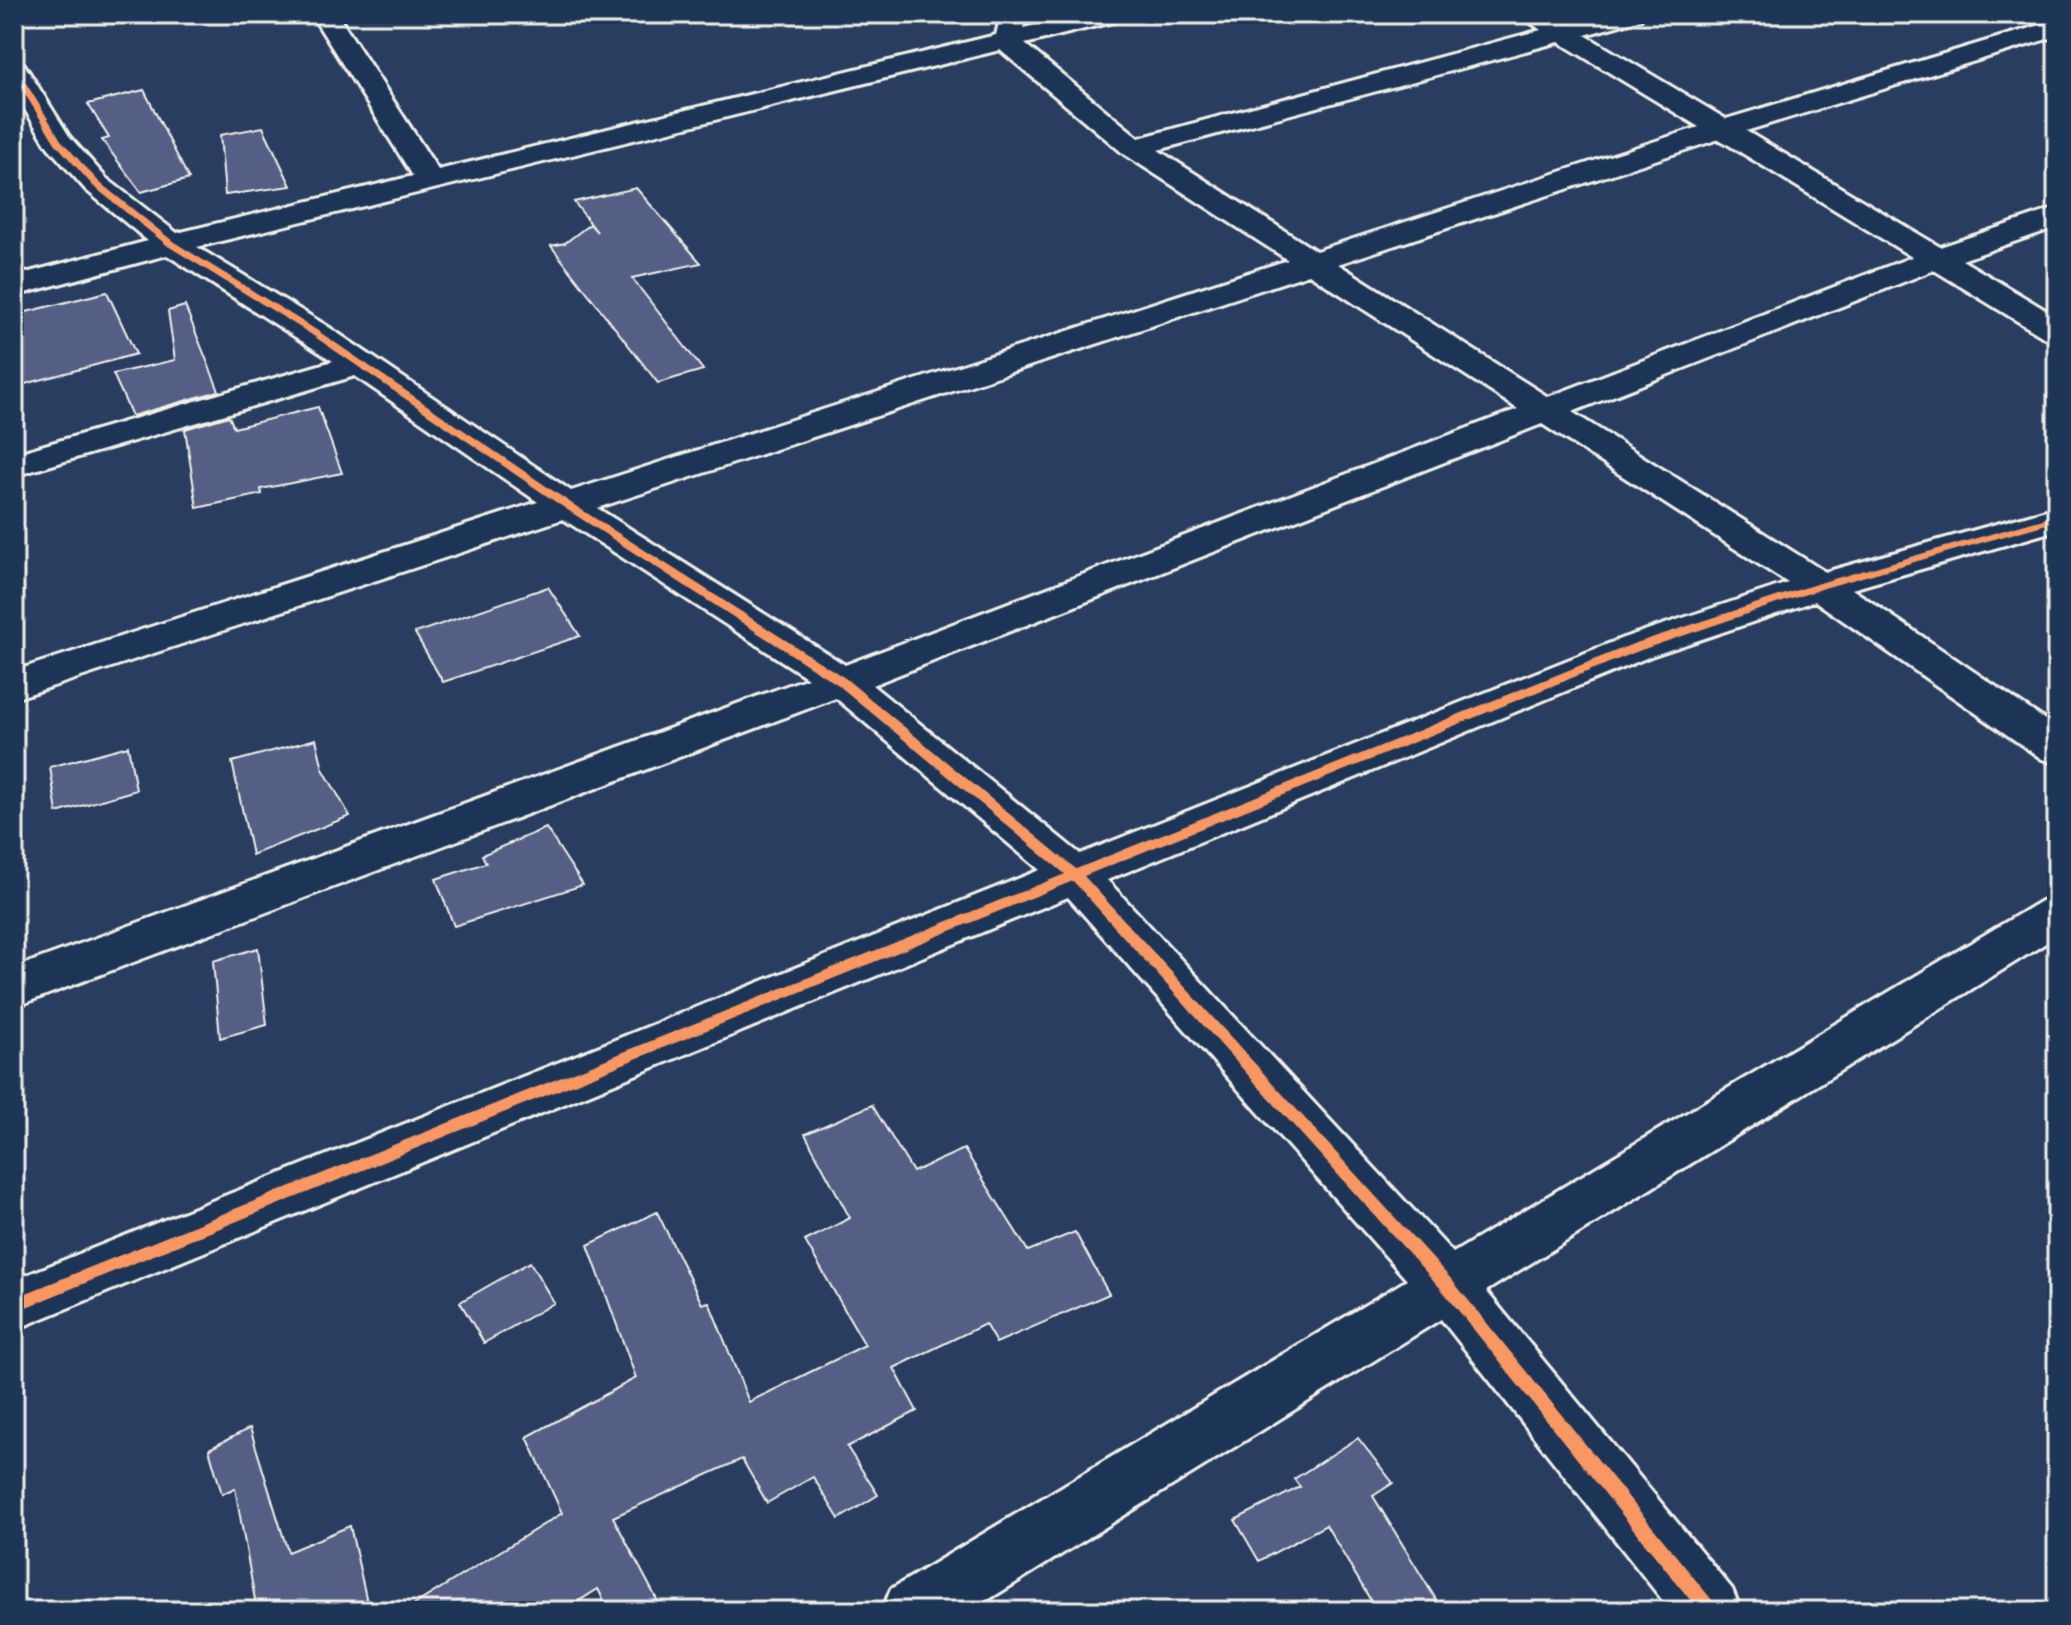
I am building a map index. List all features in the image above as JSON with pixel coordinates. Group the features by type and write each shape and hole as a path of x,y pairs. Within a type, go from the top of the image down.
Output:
{"street":[{"path":"324,14 430,180"},
{"path":"14,286 1010,28 1115,14"},
{"path":"1532,14 2057,331"},
{"path":"1134,148 1632,14"},
{"path":"1010,28 1134,148 1820,586 2057,749"},
{"path":"14,685 1725,128 2057,28"},
{"path":"14,70 58,141 96,184 171,244 315,333 567,505 841,681 1074,874 1447,1285 1710,1611"},
{"path":"14,988 841,681 1938,258 2057,217"},
{"path":"14,465 358,364"},
{"path":"14,1305 1637,647 1820,586 2057,518"},
{"path":"913,1611 2057,913"}],"building":[{"path":"144,90 189,179 141,192 102,140 109,138 88,104"},
{"path":"263,127 291,186 225,195 220,135"},
{"path":"636,188 701,263 632,278 703,370 658,383 551,246 565,243 590,224 597,232 574,202"},
{"path":"107,292 136,354 14,387 14,315"},
{"path":"185,306 219,391 132,416 113,374 175,360 168,311"},
{"path":"318,407 342,473 261,489 262,494 197,508 185,429 229,416 234,428"},
{"path":"548,587 580,636 443,682 415,633"},
{"path":"316,739 323,769 350,816 252,855 232,762"},
{"path":"128,746 136,790 57,813 50,767"},
{"path":"546,828 583,885 454,926 436,879 486,863 482,855"},
{"path":"258,948 267,1025 220,1038 213,961"},
{"path":"872,1105 913,1172 964,1149 1028,1251 1075,1232 1109,1294 996,1343 985,1324 894,1368 917,1411 847,1447 878,1495 839,1519 813,1477 767,1503 742,1459 613,1517 663,1611 609,1611 598,1589 563,1611 404,1611 562,1513 527,1437 636,1378 588,1245 657,1212 702,1304 709,1302 749,1402 865,1345 805,1241 850,1218 805,1134"},
{"path":"530,1262 554,1303 484,1343 460,1302"},
{"path":"250,1428 288,1552 350,1526 369,1611 257,1611 235,1488 222,1494 209,1449"},
{"path":"1358,1438 1393,1483 1373,1496 1443,1611 1377,1611 1326,1525 1259,1561 1235,1520 1300,1487 1294,1479"}],"cycle path":[{"path":"14,70 58,141 96,184 171,244 315,333 567,505 841,681 1074,874 1447,1285 1710,1611"},
{"path":"14,1305 1637,647 1820,586 2057,518"}]}
